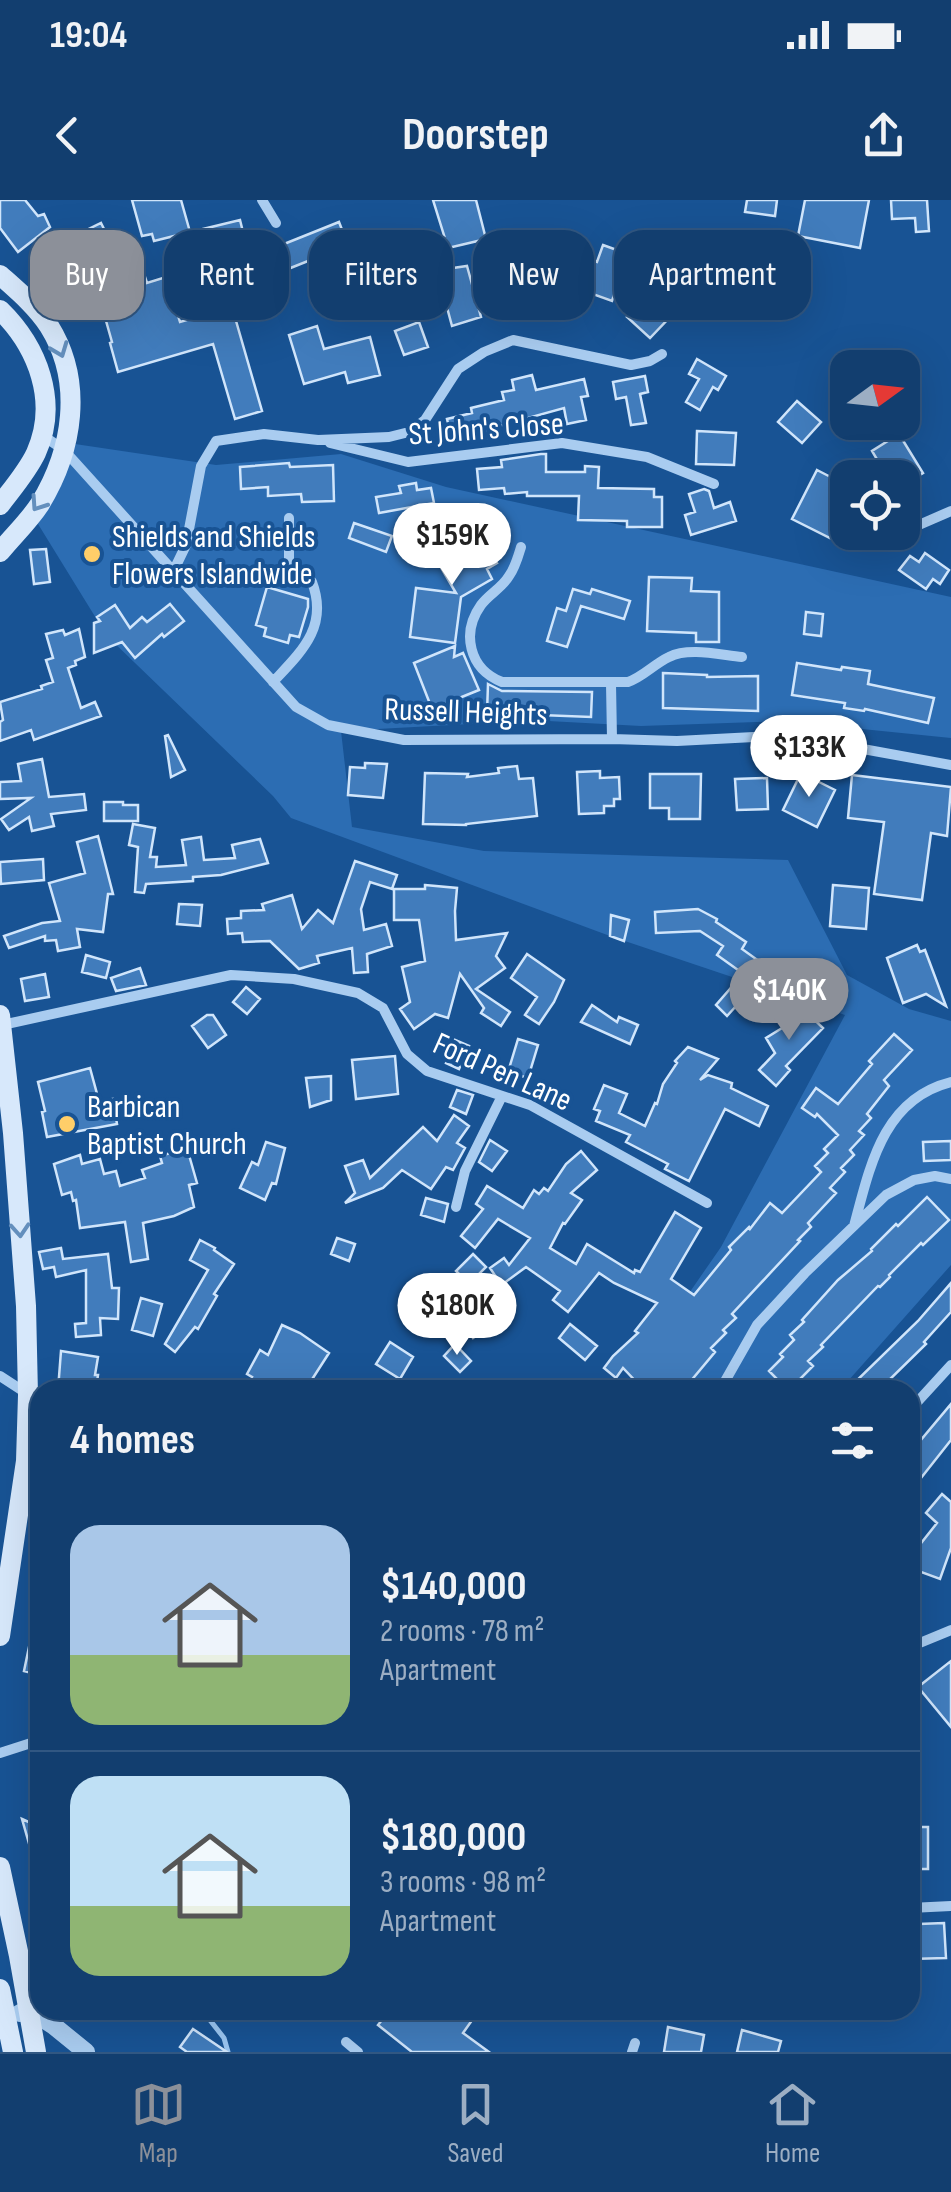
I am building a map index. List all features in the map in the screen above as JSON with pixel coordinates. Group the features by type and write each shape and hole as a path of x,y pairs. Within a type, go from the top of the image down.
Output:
{"main road":[{"path":"0,275 27,298 61,348 72,408 55,478 37,508 0,552"},
{"path":"0,310 33,350 44,386 45,418 36,453 0,505"},
{"path":"0,1016 32,1380"},
{"path":"0,1636 30,1430"},
{"path":"0,1868 30,2016"},
{"path":"0,1989 13,2052"},
{"path":"31,2020 36,2052"}],"street":[{"path":"262,200 276,224"},
{"path":"172,572 186,546 201,466 216,441 264,434 318,440 389,437 409,432 424,420 458,369 513,340 631,365 662,354"},
{"name":"Russell Heights","path":"42,434 64,450 296,707 328,725 404,740 677,741 754,737 830,743 951,765"},
{"name":"St John's Close","path":"318,440 408,462 562,443 647,456 714,484"},
{"path":"920,525 951,511"},
{"path":"273,682 316,629 312,582 289,565 289,518"},
{"path":"521,547 510,576 482,602 471,624 472,652 478,667 490,678 502,682 611,684 637,679 681,652 742,656"},
{"path":"611,684 612,739"},
{"name":"Ford Pen Lane","path":"1,1025 231,975 294,979 358,993 383,1008 407,1054 427,1072 530,1105 707,1203"},
{"path":"853,1227 870,1163 900,1110 918,1095 951,1082"},
{"path":"456,1206 465,1171 502,1096"},
{"path":"726,1380 757,1325 886,1195 914,1180 935,1176 951,1179"},
{"path":"920,1399 951,1365"},
{"path":"0,1376 30,1395"},
{"path":"920,1642 951,1630"},
{"path":"0,1753 30,1744"},
{"path":"920,1908 951,1906"},
{"path":"6,2018 29,2010"},
{"path":"45,2020 86,2052"},
{"path":"346,2042 358,2052"}],"shaded area":[{"path":"75,444 216,465 341,454 446,487 951,597 951,738 783,721 641,726 511,719 341,731 352,827 484,851 788,860 847,975 909,1009 951,1021 951,1265 849,1380 629,1380 721,1247 845,1015 610,936 291,818 107,636 38,524"}],"building":[{"path":"0,200 25,200 38,216 44,214 50,227 30,230 30,243 18,252 0,228"},
{"path":"132,200 181,200 189,230 164,230 164,238 154,241 152,234 144,236 144,230 140,230"},
{"path":"433,200 476,200 484,230 473,230 473,242 453,247 453,230 442,230"},
{"path":"747,200 777,200 775,216 745,212"},
{"path":"805,200 869,200 860,248 811,239 811,230 799,230"},
{"path":"891,200 927,200 929,231 916,232 915,218 892,219"},
{"path":"240,220 242,230 203,230"},
{"path":"339,222 342,230 319,230"},
{"path":"309,234 309,261 289,269 289,242"},
{"path":"603,245 614,249 612,301 594,294 594,261 597,262"},
{"path":"467,266 473,288 473,319 452,326 450,320 453,268"},
{"path":"144,274 147,283 164,278 164,320 236,320 262,411 235,419 213,344 118,372 106,320 144,320"},
{"path":"630,320 667,320 650,338"},
{"path":"419,322 428,347 404,355 395,331"},
{"path":"317,326 324,349 370,337 380,375 348,383 345,372 304,384 289,335"},
{"path":"697,359 726,376 718,390 713,387 700,410 686,402 699,379 689,374"},
{"path":"532,375 536,390 584,379 588,396 581,397 586,420 567,424 564,408 492,428 494,436 479,440 476,429 451,436 447,419 504,400 502,392 514,390 512,380"},
{"path":"645,376 648,392 640,394 646,423 631,425 626,397 616,399 613,382"},
{"path":"797,401 821,422 802,443 778,422"},
{"path":"697,431 736,433 734,465 696,464"},
{"path":"889,440 903,440 915,460 877,460 872,451"},
{"path":"546,454 546,472 585,472 585,466 599,467 598,488 654,489 654,497 662,497 662,527 627,527 627,521 578,520 579,496 505,494 504,488 479,490 477,469 502,467 501,460"},
{"path":"289,463 290,467 333,465 334,501 302,502 301,494 268,496 268,487 241,489 240,467"},
{"path":"817,470 830,477 830,538 792,519"},
{"path":"416,483 417,490 431,488 434,503 379,513 376,497 401,493 399,486"},
{"path":"709,491 714,508 730,502 736,521 691,535 685,515 695,512 689,494"},
{"path":"354,523 392,536 386,552 349,538"},
{"path":"476,528 497,563 487,569 492,579 461,597 455,643 410,637 416,588 456,593 433,554"},
{"path":"46,549 50,582 34,584 30,550"},
{"path":"925,553 949,570 940,584 933,579 926,589 899,570 910,556 919,562"},
{"path":"649,577 692,578 691,591 719,592 719,642 696,642 696,633 647,631"},
{"path":"267,587 308,599 299,637 290,635 288,643 264,636 266,628 256,625"},
{"path":"573,589 590,594 592,589 630,601 624,619 581,606 567,647 547,641 557,608 566,611"},
{"path":"170,604 184,621 135,658 122,642 94,653 94,623 115,605 130,628 142,617 147,622"},
{"path":"806,612 823,614 821,636 804,634"},
{"path":"79,629 85,657 68,668 81,708 95,702 101,716 34,740 31,730 0,741 0,702 53,682 46,660 53,658 46,634 63,630 65,635"},
{"path":"455,646 454,657 463,653 479,690 432,709 414,663"},
{"path":"797,663 870,671 868,684 934,698 928,723 792,695"},
{"path":"663,673 758,676 758,711 663,708"},
{"path":"488,684 502,691 592,692 591,717 487,713"},
{"path":"168,735 185,770 171,777 165,736"},
{"path":"42,759 49,797 84,794 86,810 51,814 54,826 32,831 29,817 9,830 1,819 31,798 0,799 0,782 21,781 18,764"},
{"path":"365,763 387,764 383,798 348,795 350,767 365,768"},
{"path":"517,766 519,779 533,778 537,816 466,825 423,824 425,773 468,774 467,777"},
{"path":"600,771 600,778 619,777 620,799 614,799 614,806 604,806 604,813 579,814 577,772"},
{"path":"801,773 835,790 817,827 783,810"},
{"path":"650,774 701,774 700,819 669,819 669,808 650,808"},
{"path":"852,775 951,787 947,836 931,833 922,900 874,894 884,822 848,818"},
{"path":"767,778 768,809 737,810 735,779"},
{"path":"104,802 138,805 138,821 104,821"},
{"path":"133,824 155,828 150,857 157,857 156,867 186,865 182,840 201,837 204,860 235,858 232,845 260,839 268,863 221,875 193,877 193,881 146,884 144,893 135,892 138,847 129,845"},
{"path":"98,836 113,894 108,894 103,932 77,929 80,947 58,951 56,940 45,941 45,936 9,948 4,936 60,921 49,883 85,873 77,842"},
{"path":"43,859 44,880 1,884 0,862"},
{"path":"355,861 397,875 392,889 370,882 361,909 364,930 386,924 392,946 367,954 368,972 354,973 352,948 317,956 319,963 299,969 270,941 243,942 242,933 228,934 227,919 241,918 241,911 264,910 262,904 292,895 302,929 318,910 333,923"},
{"path":"425,885 457,888 456,940 507,933 496,956 505,968 476,989 510,1012 501,1026 481,1013 484,1008 460,974 448,1018 435,1014 414,1029 400,1009 410,1002 402,967 425,961 419,920 394,920 394,889 425,889"},
{"path":"833,885 869,888 866,929 830,926"},
{"path":"179,904 202,905 200,926 177,924"},
{"path":"698,909 746,942 742,949 763,964 752,980 717,955 723,946 700,931 656,933 655,912"},
{"path":"611,915 629,920 624,941 610,936"},
{"path":"917,945 920,952 925,950 946,1006 926,994 903,1003 887,958"},
{"path":"527,954 564,980 539,1024 525,1015 537,997 511,978"},
{"path":"86,955 110,962 106,978 82,972"},
{"path":"812,961 825,968 811,992 789,980 798,964 807,970"},
{"path":"140,968 146,985 116,991 111,978"},
{"path":"45,974 49,997 25,1001 21,979"},
{"path":"736,982 764,1007 753,1020 737,1005 727,1016 716,1005"},
{"path":"246,987 260,999 247,1014 233,1002"},
{"path":"798,1004 823,1028 786,1066 790,1070 776,1086 759,1070 775,1053 766,1038 787,1025 783,1020"},
{"path":"592,1005 617,1022 619,1017 638,1025 630,1044 581,1022"},
{"path":"213,1015 226,1035 208,1048 192,1026"},
{"path":"894,1034 912,1050 884,1080 889,1086 867,1114 871,1118 859,1131 864,1135 850,1150 854,1155 830,1188 836,1193 808,1223 811,1227 800,1241 732,1314 736,1318 723,1330 726,1333 711,1348 715,1352 692,1380 634,1380 623,1368 616,1378 604,1368 638,1333 635,1331 657,1303 599,1273 568,1312 553,1300 560,1291 526,1267 496,1289 493,1287 498,1280 490,1268 504,1258 509,1265 530,1238 498,1219 475,1248 461,1236 483,1209 476,1204 487,1186 523,1208 534,1190 539,1194 544,1188 548,1191 566,1164 581,1151 597,1170 571,1193 582,1200 563,1223 550,1248 576,1264 587,1244 634,1273 640,1272 675,1212 701,1228 671,1279 694,1295 731,1250 729,1247 750,1229 770,1203 782,1213 821,1172 815,1166 838,1135 817,1114 815,1117 802,1108 816,1088 838,1104 872,1064 869,1061"},
{"path":"518,1039 538,1045 528,1078 508,1072"},
{"path":"455,1040 469,1046 459,1069 446,1063"},
{"path":"688,1047 718,1059 700,1080 708,1075 732,1083 731,1088 768,1106 759,1126 725,1109 689,1181 665,1169 668,1164 626,1142 630,1135 596,1121 600,1111 594,1109 604,1085 627,1094 619,1113 645,1126 675,1061"},
{"path":"395,1056 398,1094 356,1099 352,1060"},
{"path":"90,1068 99,1101 113,1099 117,1124 47,1137 38,1082"},
{"path":"331,1076 331,1100 310,1107 306,1078"},
{"path":"457,1090 473,1095 466,1114 450,1107"},
{"path":"454,1115 469,1126 457,1143 465,1148 453,1170 446,1167 431,1189 402,1170 383,1188 345,1203 355,1193 345,1166 363,1160 370,1178 423,1127 437,1141"},
{"path":"490,1140 507,1151 492,1171 479,1162"},
{"path":"951,1141 951,1160 924,1161 923,1142"},
{"path":"266,1142 285,1148 276,1184 272,1183 265,1200 240,1188 252,1162 258,1165"},
{"path":"187,1148 197,1183 189,1185 194,1207 143,1223 148,1259 131,1262 125,1222 80,1228 76,1200 73,1201 71,1192 62,1195 54,1164 80,1155 82,1164 100,1159 104,1174 116,1171 120,1186 145,1178 142,1170 162,1163 160,1156"},
{"path":"927,1197 949,1220 921,1243 821,1345 808,1361 813,1366 799,1380 774,1380 769,1371 794,1340 790,1335 802,1320 838,1280"},
{"path":"426,1198 448,1204 444,1222 421,1215"},
{"path":"337,1238 355,1244 349,1261 331,1254"},
{"path":"200,1240 234,1264 198,1329 195,1327 175,1352 165,1344 208,1270 190,1260"},
{"path":"61,1248 63,1259 108,1254 112,1288 119,1288 118,1319 100,1318 101,1335 76,1337 75,1324 86,1323 86,1270 56,1277 54,1267 43,1269 39,1252"},
{"path":"473,1254 486,1267 469,1284 456,1271"},
{"path":"951,1283 951,1312 926,1344 889,1380 857,1380"},
{"path":"141,1298 162,1304 153,1336 132,1330"},
{"path":"485,1301 498,1321 473,1338 462,1317"},
{"path":"570,1324 597,1346 585,1360 559,1338"},
{"path":"282,1325 329,1353 312,1380 250,1380 252,1377 247,1374 260,1350 268,1355"},
{"path":"390,1342 413,1357 400,1379 376,1364"},
{"path":"455,1344 471,1361 460,1372 444,1356"},
{"path":"61,1351 98,1357 97,1380 59,1380"},
{"path":"951,1404 951,1440 920,1479 920,1441"},
{"path":"942,1494 951,1502 951,1548 940,1579 920,1572 920,1544 937,1523 926,1513"},
{"path":"30,1642 30,1672 24,1671"},
{"path":"951,1661 951,1727 920,1689"},
{"path":"22,1819 30,1823 30,1847"},
{"path":"920,1827 928,1827 928,1869 920,1869"},
{"path":"944,1923 946,1958 920,1959 920,1924"},
{"path":"382,2020 472,2020 463,2033 489,2052 412,2052 378,2025"},
{"path":"668,2027 704,2035 701,2052 664,2052"},
{"path":"193,2029 227,2052 187,2052 180,2047"},
{"path":"742,2030 781,2041 778,2052 737,2052"}],"waterway":[{"path":"210,2020 224,2038 228,2052"}],"place":[{"name":"Shields and Shields Flowers Islandwide","path":"92,554"},
{"name":"Barbican Baptist Church","path":"67,1124"}]}
